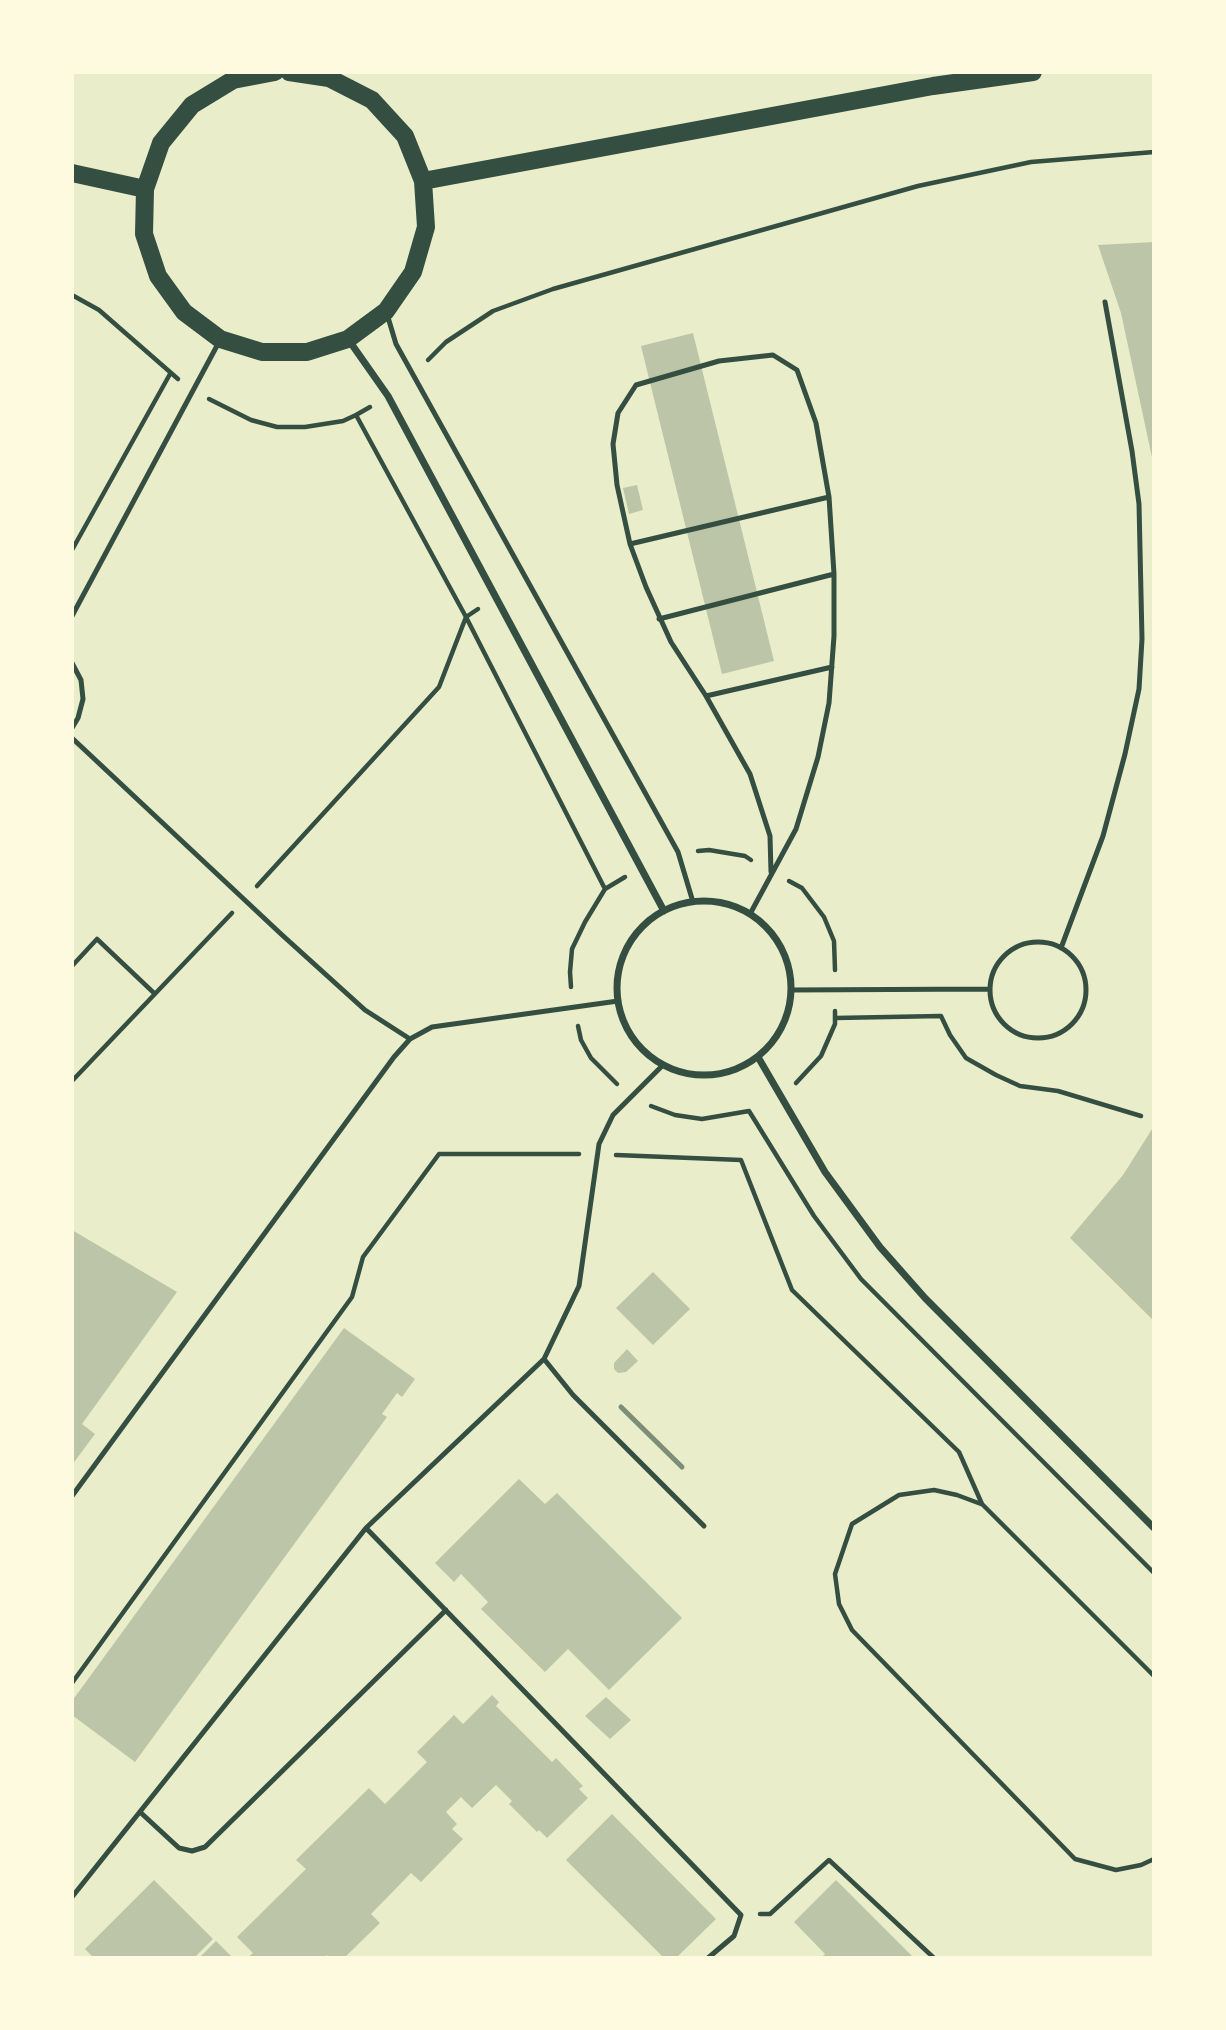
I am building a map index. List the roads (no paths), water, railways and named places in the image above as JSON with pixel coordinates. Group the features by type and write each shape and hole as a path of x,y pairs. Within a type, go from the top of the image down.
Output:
{"main road":[{"path":"275,72 233,80 191,106 161,143 145,189 144,234 158,276 184,312 220,339 262,352 307,352 348,339 386,311 413,272 426,227 423,181 405,136 372,100 330,75 289,72"},
{"path":"423,181 933,86 1033,72"},
{"path":"72,173 145,189"}],"street":[{"path":"348,339 388,396 664,911"},
{"path":"693,902 722,903 750,914 773,933 787,960 791,990 787,1015 775,1038 758,1057 736,1069 711,1074 687,1073 663,1065 641,1048 626,1027 618,1001 618,974 626,948 642,927 664,911 693,902"},
{"path":"758,1057 825,1172 880,1247 925,1298 1154,1528"}],"lane":[{"path":"1061,948 1103,836 1139,689 1142,626 1139,504 1105,302"},
{"path":"386,311 396,344 413,376 678,852 693,902"},
{"path":"72,616 220,339"},
{"path":"750,914 796,829 814,769 829,703 834,636 834,573 829,498 816,423 797,370 773,355 719,361 636,385 618,413 613,444 617,485 630,544 659,619 671,642 706,696 750,774 770,836 771,872"},
{"path":"630,544 829,498"},
{"path":"659,619 834,573"},
{"path":"72,663 81,680 83,699 72,728"},
{"path":"706,696 832,667"},
{"path":"72,738 365,1010 410,1039"},
{"path":"1036,942 1061,948 1079,965 1085,981 1085,1002 1078,1017 1066,1029 1051,1037 1024,1036 1009,1029 998,1017 991,1002 989,989 994,969 1005,954 1020,945 1036,942"},
{"path":"791,990 989,989"},
{"path":"72,1496 410,1039 432,1027 618,1001"},
{"path":"72,1897 366,1528 544,1359 579,1286 599,1144 613,1115 663,1065"},
{"path":"544,1359 573,1395 704,1526"},
{"path":"366,1528 741,1915 734,1936 708,1958"},
{"path":"140,1812 179,1849 192,1852 205,1847 446,1610"}],"railway":[{"path":"621,1407 682,1467"}]}
